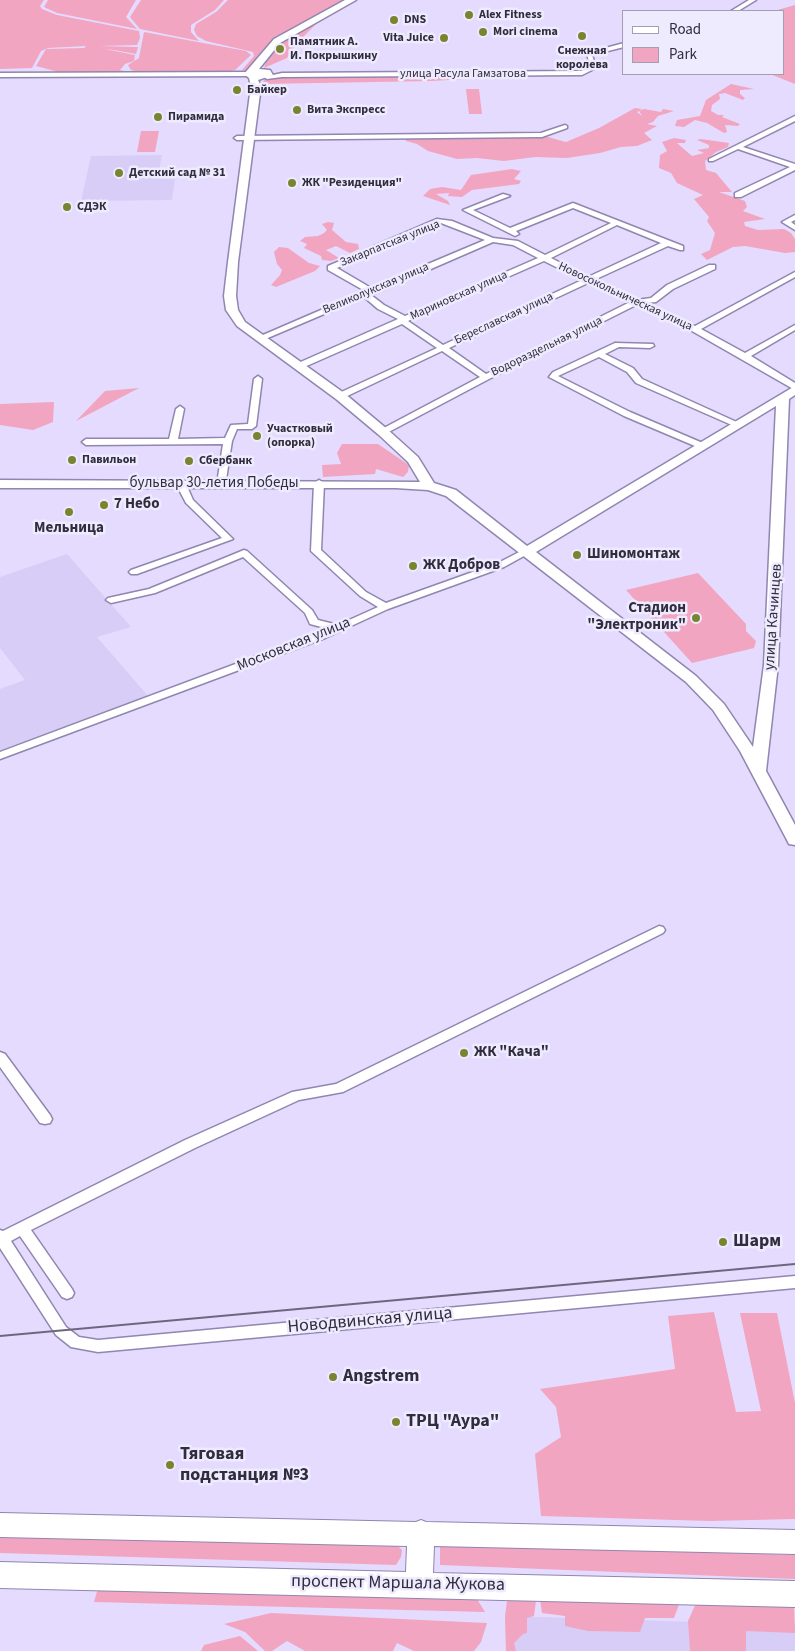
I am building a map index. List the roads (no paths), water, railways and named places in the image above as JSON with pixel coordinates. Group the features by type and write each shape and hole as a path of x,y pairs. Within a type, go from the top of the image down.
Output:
{"highway":[{"path":"0,1525 422,1532 795,1542"},
{"path":"419,1584 422,1532"},
{"name":"проспект Маршала Жукова","path":"0,1575 795,1594"}],"main road":[{"path":"252,77 265,72 277,41 352,0"},
{"path":"252,77 265,72"},
{"path":"252,77 250,137 230,296 232,310 241,324 340,396 383,432 413,460 429,486 442,489 460,497 690,678 719,707 734,727 795,840"},
{"path":"528,551 737,424 783,399 795,388"},
{"name":"улица Качинцев","path":"758,773 771,665 783,399"},
{"name":"бульвар 30-летия Победы","path":"0,484 429,486"}],"street":[{"path":"736,10 753,0"},
{"name":"улица Расула Гамзатова","path":"265,72 282,74 582,73 593,68 589,54 622,46"},
{"path":"0,75 252,77"},
{"path":"711,160 795,118"},
{"path":"237,138 542,134 565,127"},
{"path":"737,146 795,167"},
{"path":"738,195 795,167"},
{"path":"506,196 467,210 516,234 515,243"},
{"path":"510,231 572,205 680,248"},
{"path":"795,217 786,222 795,228"},
{"name":"Закарпатская улица","path":"370,291 331,268 440,221 449,222"},
{"name":"Новосокольническая улица","path":"449,222 492,240 515,243 587,280 695,329 745,356 795,388"},
{"name":"Мариновская улица","path":"299,366 544,258 618,222"},
{"name":"Великолукская улица","path":"260,338 492,240"},
{"name":"Береславская улица","path":"340,396 668,243"},
{"name":"Водораздельная улица","path":"383,432 486,377 637,302 652,300 670,287 712,266"},
{"path":"695,329 795,274"},
{"path":"370,291 368,295 381,307 402,316 403,321 486,377"},
{"path":"745,356 795,327"},
{"path":"650,346 618,345 553,377 627,414 702,446"},
{"path":"600,354 630,370 639,380 737,424"},
{"path":"222,484 228,441 234,427 252,426 258,379"},
{"path":"172,441 180,409"},
{"path":"86,442 228,441"},
{"path":"181,484 189,501 244,554 310,612 314,622 339,628"},
{"path":"319,484 316,551 363,594 385,607"},
{"path":"134,572 228,539"},
{"name":"Московская улица","path":"0,756 339,628 385,607 501,565 528,551"},
{"path":"111,600 152,591 244,554"},
{"path":"1,1237 190,1144 297,1095 338,1090 659,930"},
{"path":"0,1057 45,1119"},
{"path":"22,1228 67,1293"},
{"name":"Новодвинская улица","path":"1,1237 61,1330 76,1343 98,1346 795,1282"}],"tram line":[{"path":"0,1336 795,1264"}],"place":[{"name":"Alex Fitness","path":"469,15"},
{"name":"DNS","path":"394,20"},
{"name":"Mori cinema","path":"483,32"},
{"name":"Снежная королева","path":"582,36"},
{"name":"Vita Juice","path":"444,38"},
{"name":"Памятник А. И. Покрышкину","path":"280,49"},
{"name":"Байкер","path":"237,90"},
{"name":"Вита Экспресс","path":"297,110"},
{"name":"Пирамида","path":"158,117"},
{"name":"Детский сад № 31","path":"119,173"},
{"name":"ЖК \"Резиденция\"","path":"292,183"},
{"name":"СДЭК","path":"67,207"},
{"name":"Участковый (опорка)","path":"257,436"},
{"name":"Павильон","path":"72,460"},
{"name":"Сбербанк","path":"189,461"},
{"name":"7 Небо","path":"104,505"},
{"name":"Мельница","path":"69,512"},
{"name":"Шиномонтаж","path":"577,555"},
{"name":"ЖК Добров","path":"413,566"},
{"name":"Стадион \"Электроник\"","path":"696,618"},
{"name":"ЖК \"Кача\"","path":"464,1053"},
{"name":"Шарм","path":"723,1242"},
{"name":"Angstrem","path":"333,1377"},
{"name":"ТРЦ \"Аура\"","path":"396,1422"},
{"name":"Тяговая подстанция №3","path":"170,1465"}]}
